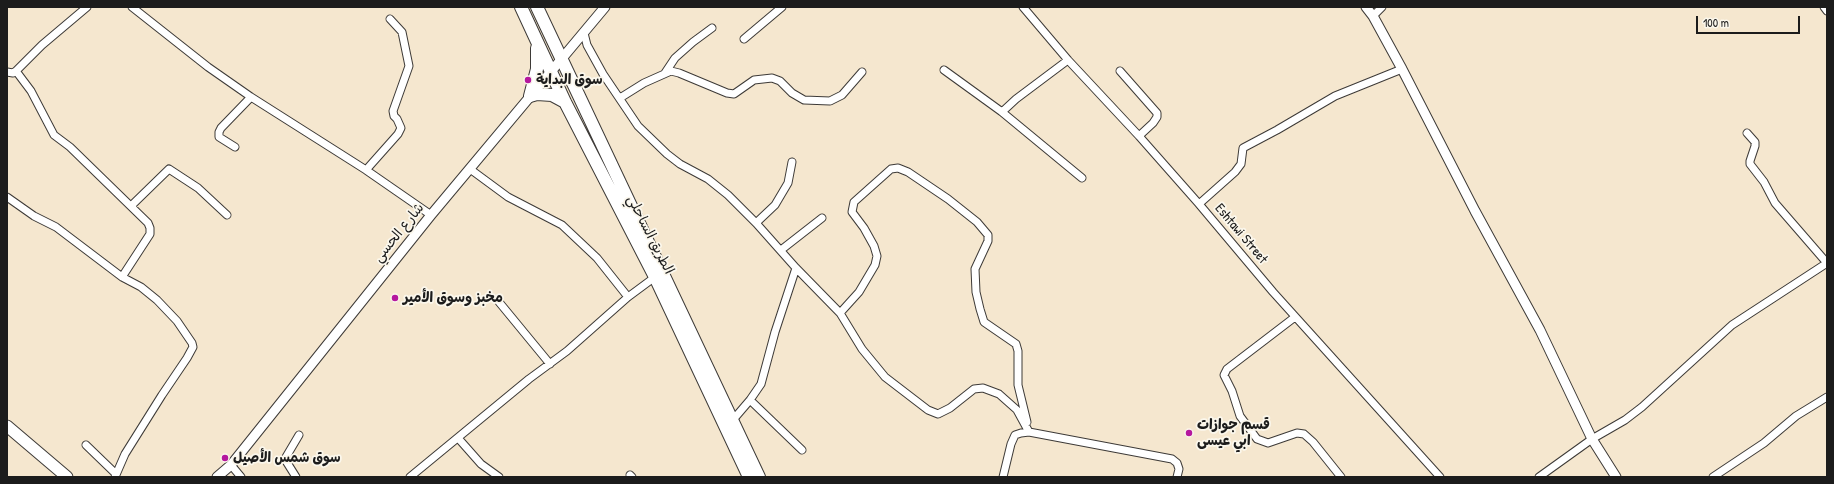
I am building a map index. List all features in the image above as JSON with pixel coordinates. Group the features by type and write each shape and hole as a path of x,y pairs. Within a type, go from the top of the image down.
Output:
{"highway":[{"name":"الطريق الساحلي","path":"521,7 564,102 655,277 749,477"},
{"name":"الطريق الساحلي","path":"537,7 759,477"},
{"path":"530,96 537,69 536,42"},
{"path":"530,96 537,94 552,95 564,102"}],"main road":[{"path":"7,426 67,477"}],"street":[{"path":"7,72 13,73 16,71 42,45 87,7"},
{"path":"132,7 208,66 251,97 366,170 431,215"},
{"name":"شارع الحسي","path":"217,477 231,465 431,215 605,7"},
{"path":"744,39 782,7"},
{"name":"Eshtawi Street","path":"1023,7 1068,60 1140,136 1296,317 1440,477"},
{"path":"1366,7 1373,16 1402,69 1475,211 1540,330 1592,439 1616,477"},
{"path":"1373,16 1382,7"},
{"path":"1824,7 1827,11"},
{"path":"366,170 398,134 401,128 393,111 409,66 402,32 390,19"},
{"path":"666,73 675,58 712,28"},
{"path":"584,32 591,54 638,126 667,154 680,164 708,179 728,195 756,223 796,268 840,313 862,349 884,377 928,410 938,414 950,408 974,389 983,388 999,394 1017,410 1029,432"},
{"path":"1002,112 1016,99 1068,60"},
{"path":"1199,204 1236,172 1241,164 1243,148 1335,96 1402,69"},
{"path":"944,70 1002,112 1082,178"},
{"path":"16,71 32,91 54,135 70,147 148,223 150,234 122,276"},
{"path":"620,98 644,83 671,71 679,72 727,93 734,94 754,80 772,78 780,81 792,93 804,100 830,101 842,95 862,72"},
{"path":"1120,71 1157,114 1153,124 1140,136"},
{"path":"235,147 219,137 219,132 221,128 251,97"},
{"path":"1539,477 1592,439 1625,420 1642,407 1732,325 1827,263 1775,203 1764,182 1750,164 1755,142 1747,133"},
{"path":"756,223 775,205 788,183 792,162"},
{"path":"131,206 169,168 198,188 227,215"},
{"path":"840,313 859,292 875,265 877,256 874,246 864,228 852,212 854,202 891,169 898,168 908,172 948,199 977,222 988,235 988,241 975,269 976,292 984,322 1016,344 1018,351 1018,385 1029,432"},
{"path":"470,169 508,197 562,225 597,258 628,297"},
{"path":"7,197 34,216 56,227 157,300 177,321 189,337 193,347 125,454 115,475 86,445"},
{"path":"781,250 822,218"},
{"path":"732,421 750,400 761,384 775,332 796,268"},
{"path":"410,477 523,384 550,364 628,297 655,277"},
{"path":"499,302 550,364"},
{"path":"1296,317 1227,369 1224,375 1240,416 1257,438 1268,443 1297,433 1304,434 1313,442 1342,477"},
{"path":"1713,477 1764,443 1796,416 1827,397"},
{"path":"750,400 802,450"},
{"path":"1003,477 1011,444 1016,435 1029,432 1172,459 1177,463 1179,469 1177,477"},
{"path":"296,477 286,461 286,457 300,435"},
{"path":"458,438 481,464 491,473 499,477"},
{"path":"231,465 241,477"}],"place":[{"name":"سوق البداية","path":"528,80"},
{"name":"مخبز وسوق الأمير","path":"395,298"},
{"name":"قسم جوازات ابي عيسى","path":"1189,433"},
{"name":"سوق شمس الأصيل","path":"225,458"}]}
